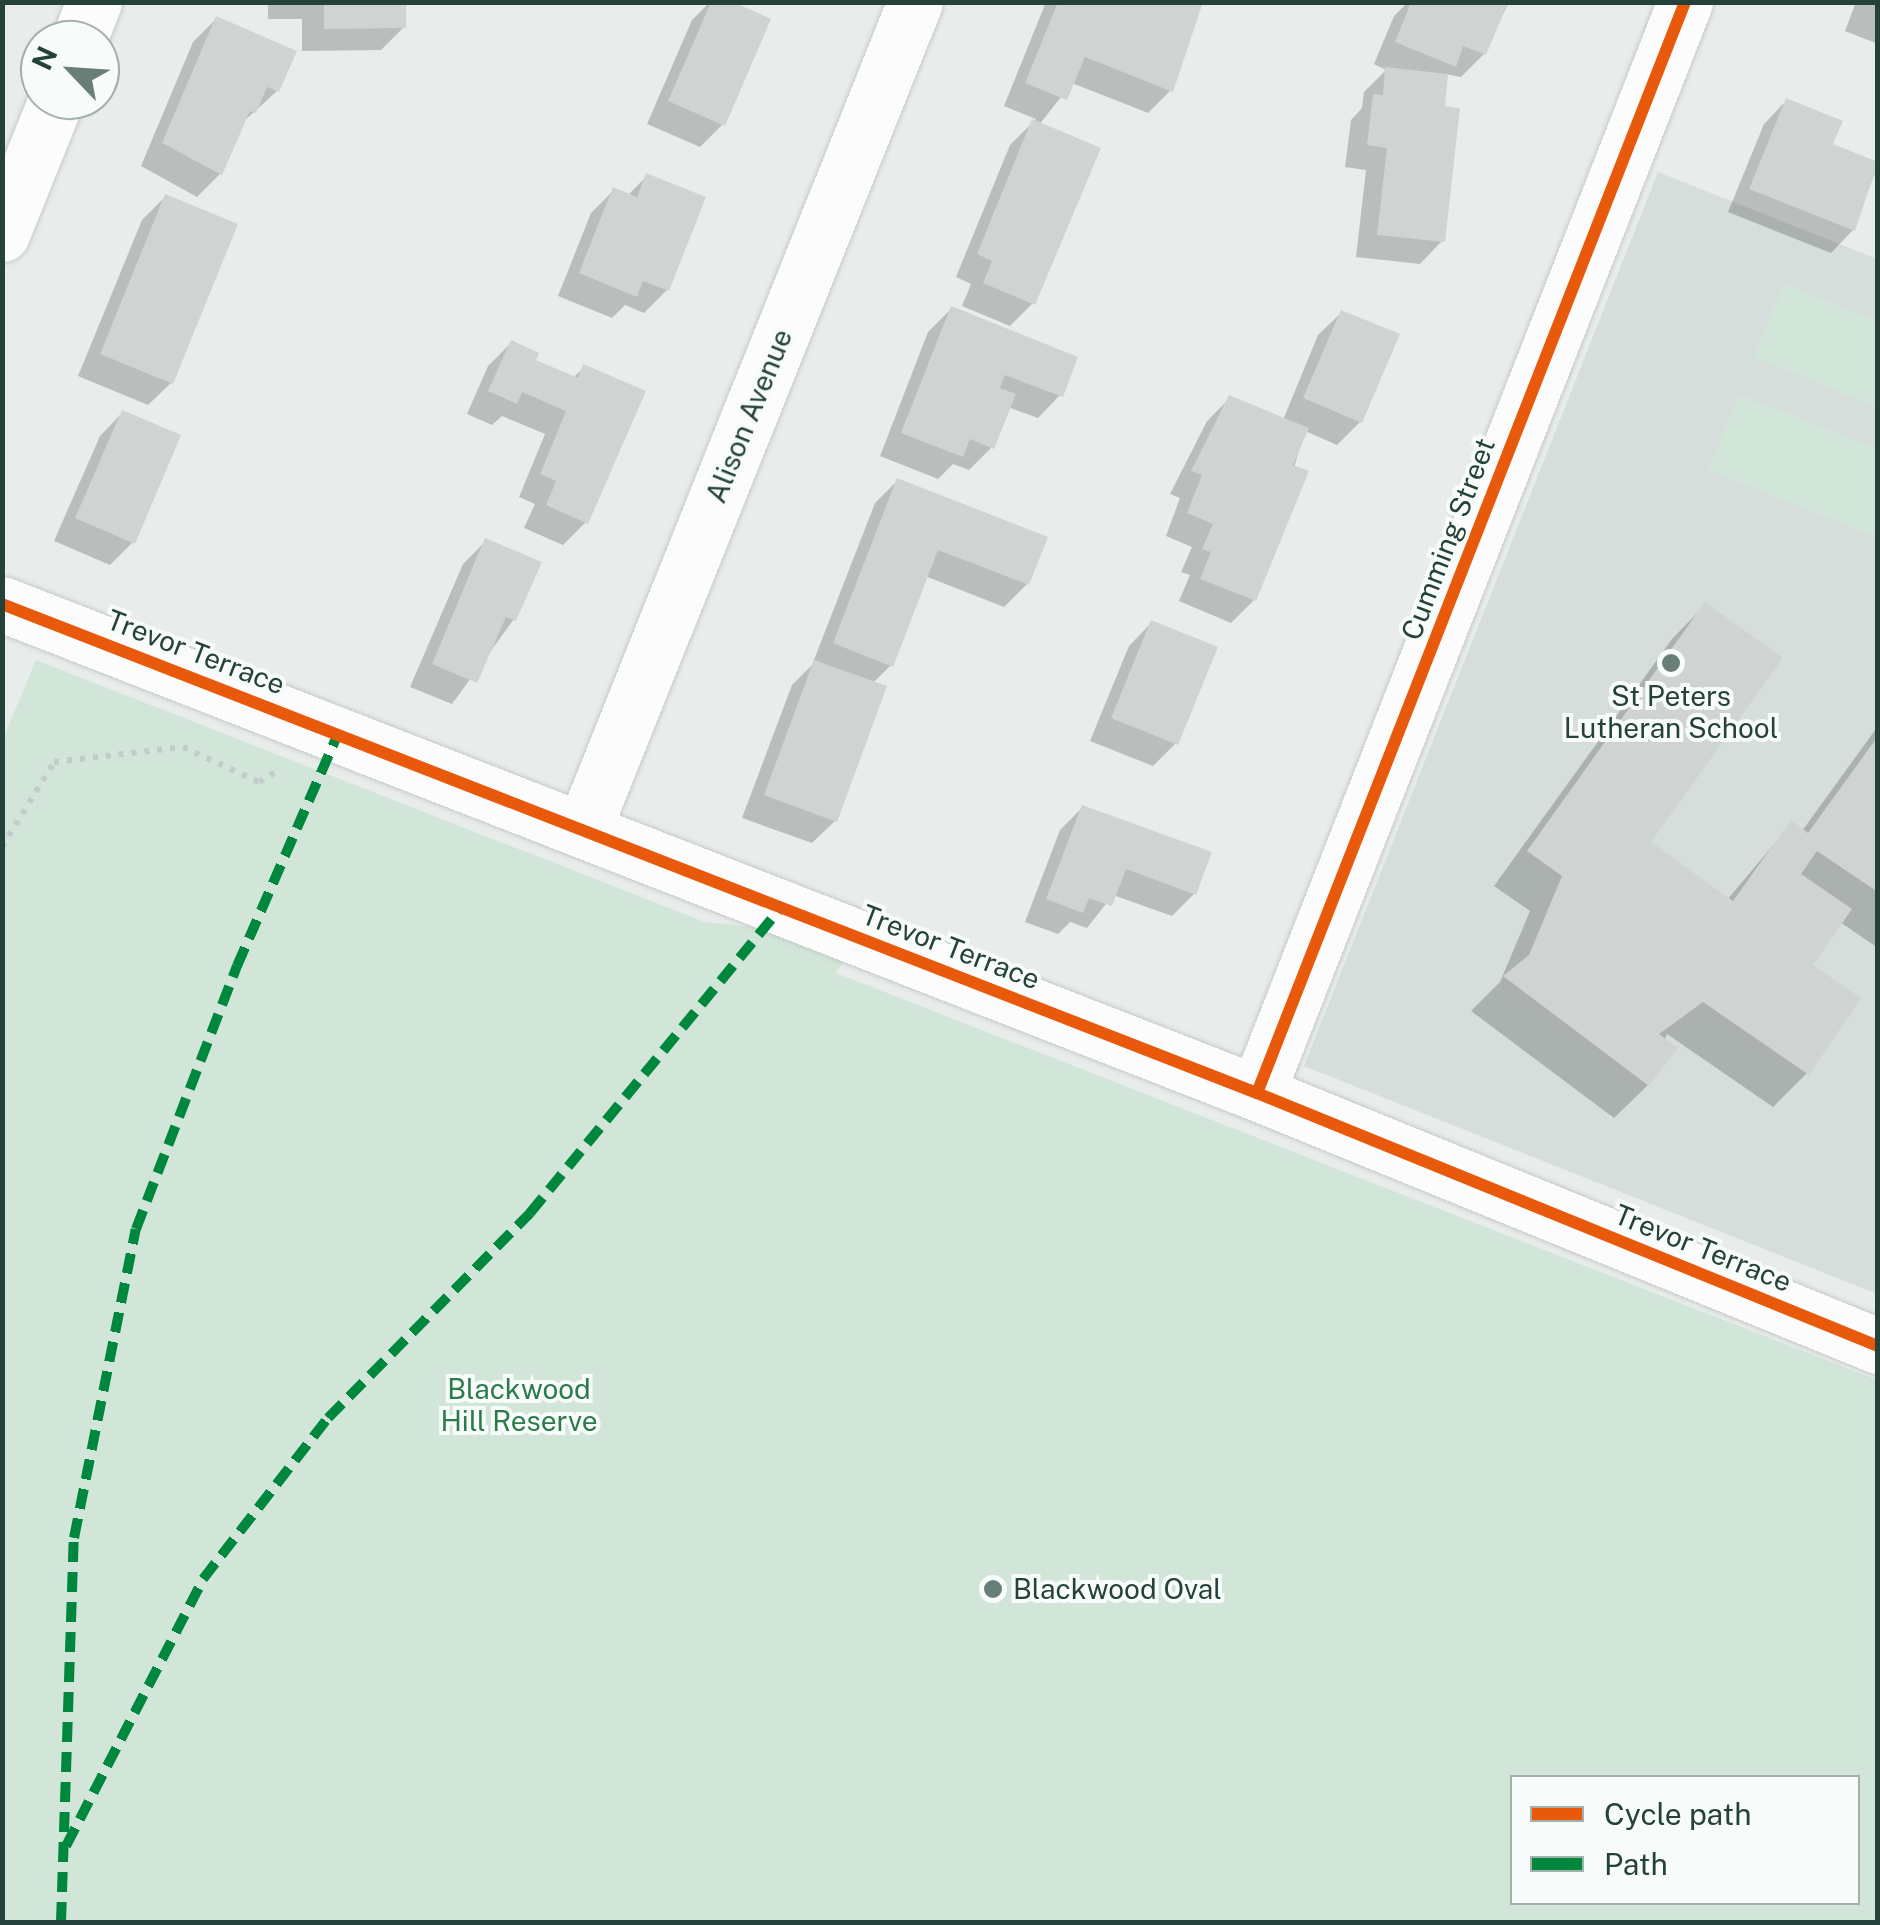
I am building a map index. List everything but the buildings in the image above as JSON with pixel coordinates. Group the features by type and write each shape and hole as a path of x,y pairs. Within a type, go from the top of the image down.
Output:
{"street":[{"name":"Alison Avenue","path":"583,830 915,2"},
{"name":"Cumming Street","path":"1257,1093 1685,2"},
{"path":"2,234 48,120"},
{"name":"Trevor Terrace","path":"2,604 1257,1093 1878,1346"}],"path":[{"path":"2,847 54,762 182,747 258,782 338,734"}],"shaded area":[{"name":"St Peters Lutheran School","path":"1658,172 1877,259 1877,1294 1304,1066"}],"green space":[{"path":"1784,284 1877,322 1877,407 1754,357"},
{"path":"1739,395 1877,449 1877,537 1709,470"},
{"name":"Blackwood Hill Reserve","path":"36,660 705,922 859,938 836,973 1877,1380 1877,1922 3,1922 2,741"}],"marked path":[{"path":"61,1922 74,1538 136,1229 237,966 338,734"},
{"path":"66,1846 203,1579 328,1418 530,1213 781,907"}],"cycle path":[{"path":"1257,1093 1685,2"},
{"path":"2,604 1257,1093 1878,1346"}],"place":[{"name":"St Peters Lutheran School","path":"1671,663"},
{"name":"Blackwood Oval","path":"993,1589"}]}
